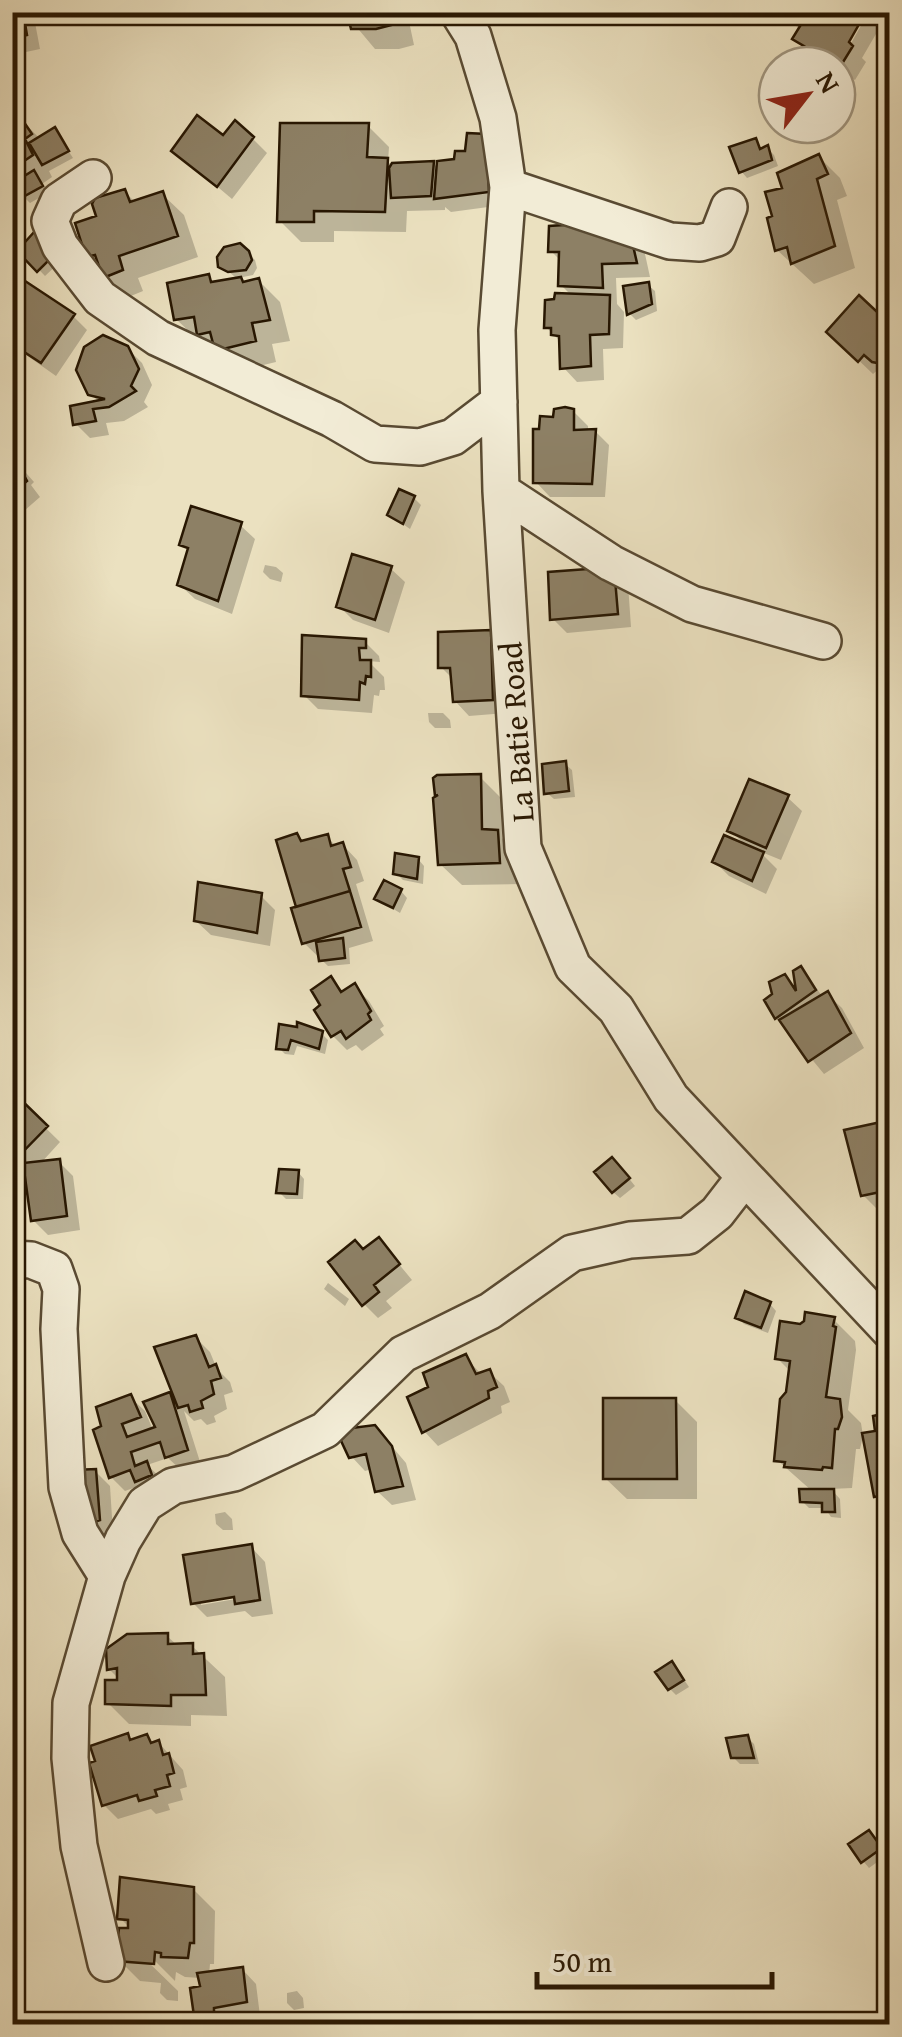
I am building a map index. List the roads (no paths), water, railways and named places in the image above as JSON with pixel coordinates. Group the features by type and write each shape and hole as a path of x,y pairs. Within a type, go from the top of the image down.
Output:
{"street":[{"name":"La Batie Road","path":"458,12 472,36 498,118 508,187 497,330 502,491 524,848 574,967 616,1010 671,1098 890,1331"},
{"path":"93,178 59,201 50,221 60,246 100,298 158,338 332,419 375,444 420,447 453,436 499,402"},
{"path":"508,187 670,241 700,243 716,238 729,207"},
{"path":"502,491 612,563 692,604 823,641"},
{"path":"106,1963 79,1846 70,1758 70,1703 107,1576 145,1504 173,1486 234,1473 326,1430 403,1354 490,1311 572,1253 630,1240 688,1236 717,1213 744,1178"},
{"path":"12,1259 31,1260 54,1269 61,1289 67,1487 80,1533 107,1576"}]}
